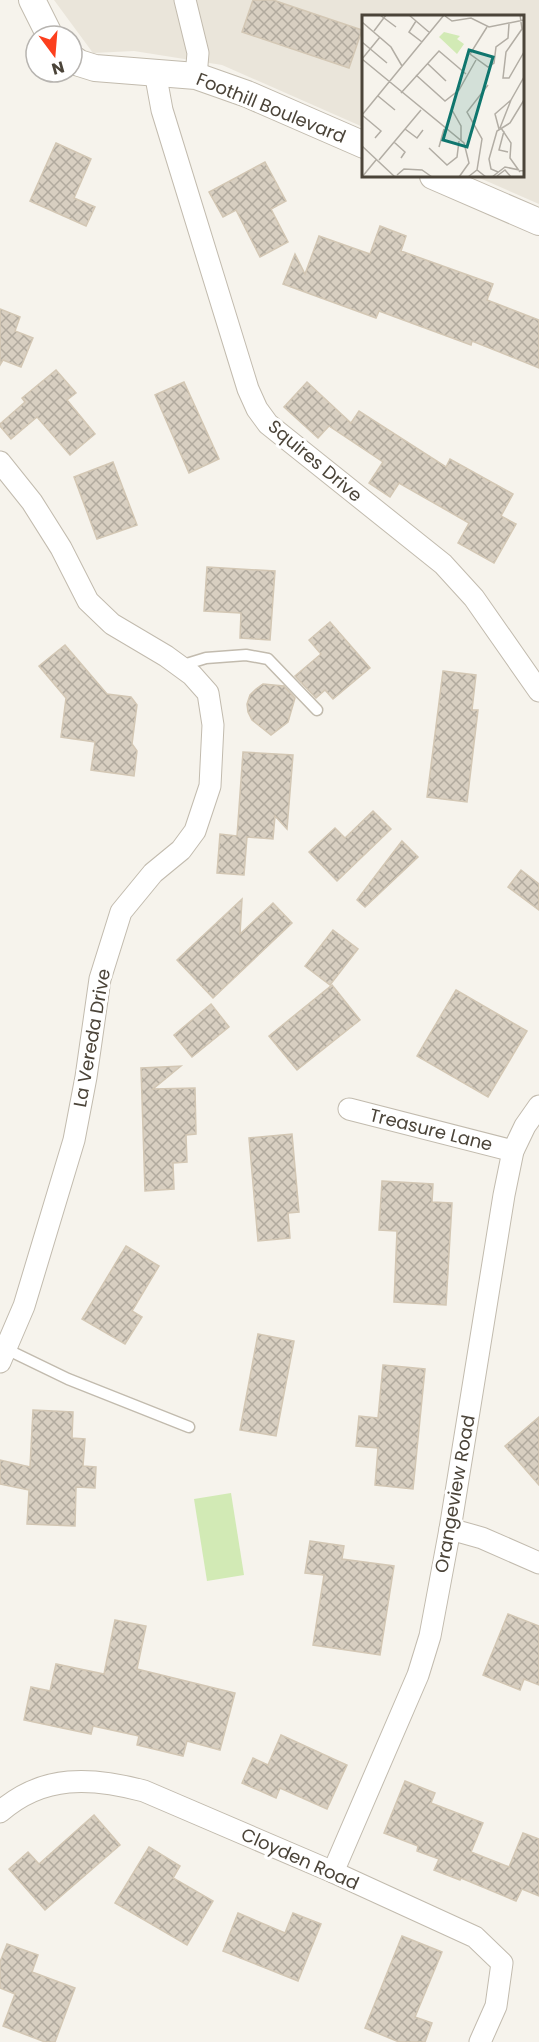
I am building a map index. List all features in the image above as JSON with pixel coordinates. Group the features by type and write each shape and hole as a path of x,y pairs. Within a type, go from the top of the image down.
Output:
{"street":[{"path":"32,0 44,24"},
{"path":"185,0 198,53 196,76"},
{"name":"Foothill Boulevard","path":"84,65 95,69 121,72 155,72 196,76 247,94 362,145"},
{"name":"Squires Drive","path":"155,72 162,110 248,389 257,409 268,424 443,564 474,598 539,691"},
{"path":"435,177 539,222"},
{"name":"La Vereda Drive","path":"0,462 32,502 61,548 88,602 112,624 192,675 208,693 213,725 210,786 195,831 181,850 153,873 121,912 100,979 86,1077 74,1140 24,1306 3,1356"},
{"name":"Orangeview Road","path":"333,1872 418,1675 430,1635 513,1151 525,1126 539,1106"},
{"name":"Treasure Lane","path":"349,1109 513,1151"},
{"path":"450,1529 482,1538 539,1563"},
{"name":"Cloyden Road","path":"0,1812 30,1791 57,1784 86,1780 114,1783 144,1791 333,1872 474,1937 502,1963 496,2006 480,2042"}],"lane":[{"path":"179,666 206,658 246,655 268,659 317,710"},
{"path":"3,1356 189,1427"}],"shaded area":[{"path":"54,0 539,0 539,204 477,177 524,177 524,15 362,15 362,127 222,65 134,51 93,53 84,41 84,24 72,24"}],"green space":[{"path":"231,1493 244,1575 207,1581 194,1499"}],"building":[{"path":"253,0 273,0 362,30 349,68 242,32"},
{"path":"56,143 91,159 74,198 95,207 86,226 30,201"},
{"path":"265,162 286,201 271,209 288,242 260,257 236,210 223,217 209,192"},
{"path":"380,226 406,236 401,251 493,284 487,300 539,320 539,368 472,341 471,345 379,311 376,318 283,284 295,254 305,274 319,236 370,254"},
{"path":"0,309 20,317 15,331 33,338 21,367 3,360 0,365"},
{"path":"56,370 76,393 67,400 95,434 70,455 37,417 11,439 0,426 25,402 22,398"},
{"path":"184,382 219,459 189,473 155,395"},
{"path":"307,382 351,423 359,411 446,467 450,459 513,494 501,516 516,524 494,563 458,543 469,523 399,483 390,497 369,483 383,462 329,426 318,438 284,407"},
{"path":"113,462 137,525 97,539 74,477"},
{"path":"207,567 275,571 270,640 240,638 241,613 204,611"},
{"path":"330,622 370,668 333,699 325,690 316,698 295,676 321,654 309,640"},
{"path":"65,645 107,694 131,697 137,705 132,744 137,751 134,776 91,770 95,742 61,737 66,698 39,666"},
{"path":"443,671 476,675 472,710 478,710 467,802 427,797"},
{"path":"263,684 284,686 295,698 288,722 271,735 252,720 248,712 247,704 250,695"},
{"path":"243,752 293,755 287,829 275,816 273,839 247,837 244,875 217,873 220,834 237,836"},
{"path":"373,811 391,829 337,881 309,852 335,828 345,838"},
{"path":"402,841 418,857 365,907 357,900"},
{"path":"521,870 539,884 539,910 508,887"},
{"path":"242,899 240,934 273,903 292,923 213,998 177,960"},
{"path":"333,930 358,949 330,985 305,966"},
{"path":"332,985 360,1020 297,1070 269,1036"},
{"path":"456,990 527,1031 488,1097 417,1056"},
{"path":"211,1004 229,1027 192,1057 174,1035"},
{"path":"181,1066 153,1089 195,1088 196,1134 186,1135 187,1162 173,1163 174,1189 145,1191 141,1068"},
{"path":"292,1134 299,1212 288,1213 290,1238 258,1241 249,1138"},
{"path":"382,1181 433,1184 432,1202 452,1203 446,1305 394,1302 397,1231 379,1230"},
{"path":"126,1246 159,1266 132,1311 142,1317 125,1344 82,1319"},
{"path":"258,1334 294,1341 276,1436 240,1430"},
{"path":"383,1365 425,1369 413,1489 375,1485 378,1448 356,1446 359,1416 378,1418"},
{"path":"33,1410 73,1412 72,1438 85,1439 83,1466 96,1467 95,1488 76,1487 75,1526 27,1524 29,1490 0,1484 0,1460 30,1467"},
{"path":"539,1417 539,1485 505,1446"},
{"path":"310,1541 344,1546 342,1559 394,1566 380,1655 313,1645 324,1575 305,1573"},
{"path":"508,1614 539,1626 539,1685 524,1679 520,1690 483,1675"},
{"path":"115,1620 146,1626 137,1669 235,1693 220,1750 187,1741 183,1756 137,1745 139,1736 93,1726 91,1734 24,1720 31,1687 50,1691 56,1664 104,1674"},
{"path":"281,1735 347,1765 327,1809 280,1788 276,1798 242,1783 253,1758 268,1765"},
{"path":"405,1781 435,1793 431,1803 483,1823 471,1852 509,1867 523,1833 539,1839 539,1896 522,1889 516,1901 461,1878 460,1880 434,1870 439,1859 417,1851 418,1846 384,1833"},
{"path":"94,1815 120,1845 45,1910 9,1869 28,1852 39,1864"},
{"path":"149,1847 180,1866 173,1878 213,1901 187,1945 115,1903"},
{"path":"238,1913 285,1933 293,1913 321,1924 298,1981 223,1951"},
{"path":"402,1936 442,1952 415,2017 432,2023 425,2042 399,2042 365,2028"},
{"path":"7,1944 38,1955 32,1972 75,1988 55,2042 45,2042 3,2026 15,1994 0,1988 0,1962"}]}
